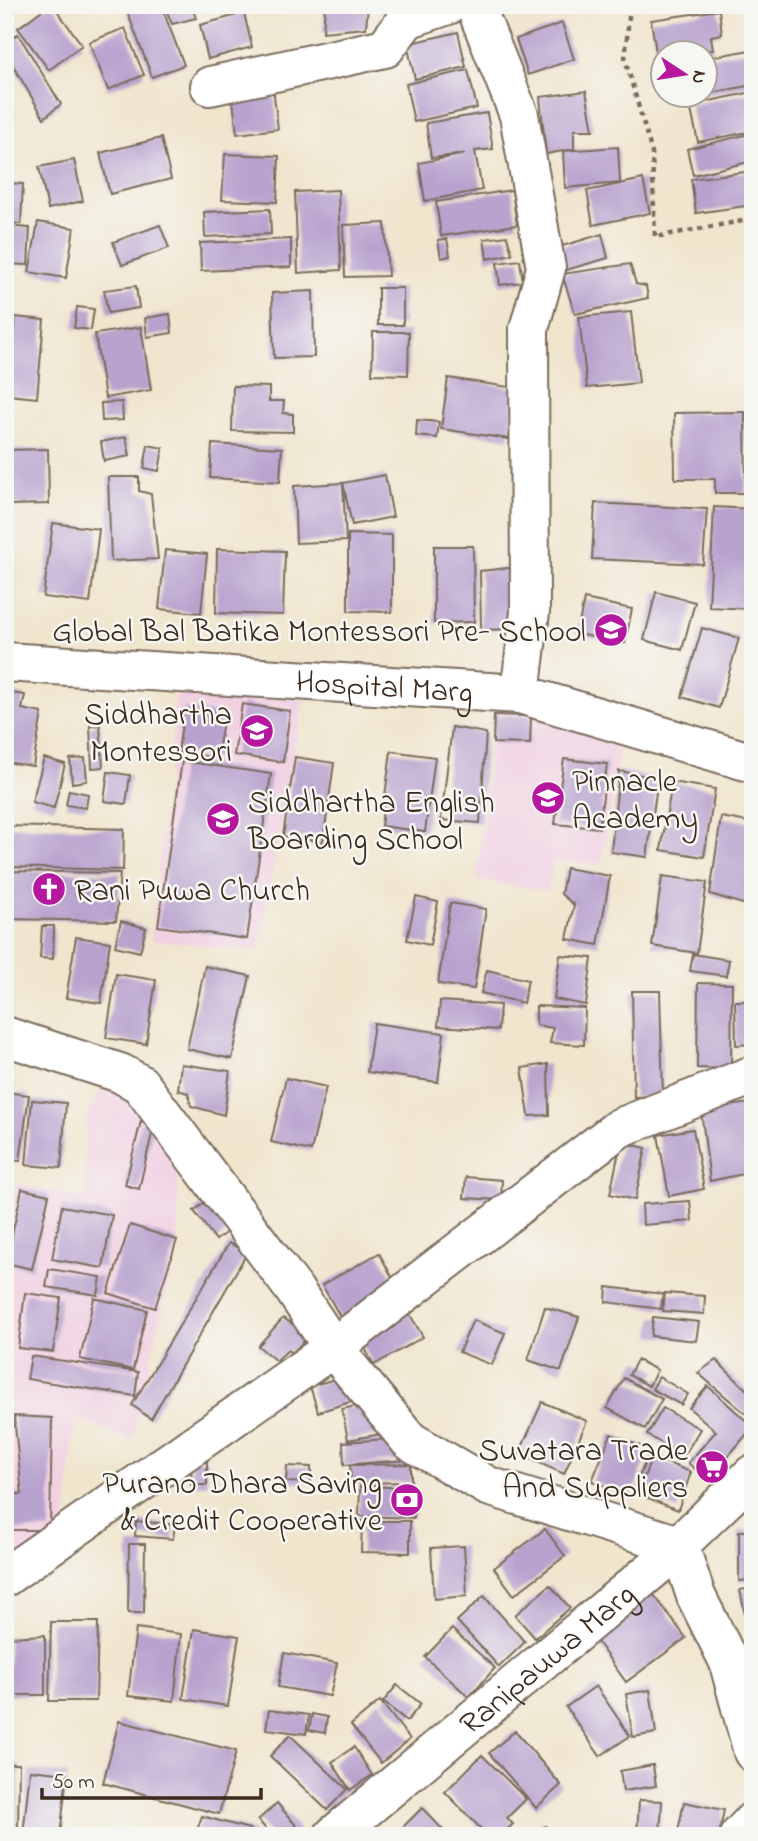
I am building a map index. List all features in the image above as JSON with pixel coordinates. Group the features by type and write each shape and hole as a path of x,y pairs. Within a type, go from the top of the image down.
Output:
{"street":[{"path":"210,86 385,48 407,19 447,5"},
{"path":"475,5 519,115 547,268 529,329 530,612 520,694"},
{"name":"Hospital Marg","path":"5,662 520,694 753,763"},
{"path":"5,1036 120,1073 139,1084 293,1288 333,1348 410,1441 488,1486 680,1545 696,1596 728,1660 753,1752"},
{"path":"5,1577 333,1348 619,1128 753,1075"},
{"name":"Ranipauwa Marg","path":"333,1836 369,1819 680,1545 753,1474"},
{"path":"739,1836 753,1821"}],"path":[{"path":"630,5 625,59 652,153 656,237 753,219"}],"shaded area":[{"name":"Siddhartha English Boarding School","path":"177,685 304,699 258,951 151,940"},
{"name":"Pinnacle Academy","path":"494,703 622,736 601,864 554,861 547,891 477,880"},
{"path":"104,1080 137,1098 178,1150 178,1243 132,1440 75,1419 64,1541 5,1581 5,1231 17,1183 85,1200 86,1119"}],"building":[{"path":"49,5 53,5 82,45 49,70 18,28"},
{"path":"143,5 161,5 184,65 152,77 127,11"},
{"path":"164,5 191,5 196,18 172,24"},
{"path":"325,5 368,5 366,28 323,32"},
{"path":"719,10 722,34 711,38 654,38 651,20"},
{"path":"244,13 252,47 208,59 200,25"},
{"path":"562,23 574,59 528,75 516,39"},
{"path":"125,28 144,75 108,90 89,42"},
{"path":"458,32 466,67 415,79 407,44"},
{"path":"18,34 61,104 44,118 5,52 5,43"},
{"path":"750,50 753,85 720,91 720,55"},
{"path":"468,70 477,108 414,122 406,84"},
{"path":"273,87 278,129 237,134 232,92"},
{"path":"586,91 593,130 574,130 574,149 546,154 540,97"},
{"path":"753,92 753,131 698,142 691,108 720,108 720,99"},
{"path":"487,113 493,149 475,151 482,190 425,201 419,163 465,154 431,158 426,123"},
{"path":"749,134 753,161 693,175 687,149"},
{"path":"161,138 171,179 110,194 100,153"},
{"path":"618,147 620,183 565,188 563,151"},
{"path":"225,154 279,156 277,202 222,200"},
{"path":"74,160 83,201 48,209 39,167"},
{"path":"753,171 753,205 696,213 691,179"},
{"path":"643,179 650,213 593,225 587,191"},
{"path":"5,183 23,184 21,224 5,223"},
{"path":"338,190 341,270 298,273 295,192"},
{"path":"512,190 517,225 441,236 436,202"},
{"path":"270,209 271,234 205,237 204,212"},
{"path":"38,222 74,228 66,278 29,272"},
{"path":"385,223 388,276 345,277 343,225"},
{"path":"160,225 169,248 122,265 113,242"},
{"path":"5,226 30,228 28,265 5,264"},
{"path":"602,234 608,258 566,270 559,247"},
{"path":"507,236 512,254 487,259 484,239"},
{"path":"291,239 291,267 201,271 200,243"},
{"path":"447,239 450,256 441,258 438,240"},
{"path":"520,260 523,282 500,285 497,263"},
{"path":"630,264 636,284 646,286 648,298 575,314 562,274"},
{"path":"136,286 139,308 108,313 104,290"},
{"path":"378,288 403,288 403,325 378,325"},
{"path":"313,291 314,357 274,358 272,293"},
{"path":"77,307 94,309 91,330 74,328"},
{"path":"631,312 639,383 587,388 579,317"},
{"path":"170,314 172,333 147,337 145,318"},
{"path":"15,317 44,320 37,398 8,395"},
{"path":"141,327 151,390 105,398 95,334"},
{"path":"373,332 409,332 408,375 372,374"},
{"path":"448,378 516,388 509,439 441,429"},
{"path":"233,386 269,387 269,401 284,401 283,413 293,414 293,432 232,431"},
{"path":"122,402 123,420 102,421 101,403"},
{"path":"745,412 746,493 715,493 715,479 675,479 674,413"},
{"path":"417,420 439,422 437,438 416,436"},
{"path":"126,437 130,456 104,461 101,442"},
{"path":"212,444 282,448 280,482 210,478"},
{"path":"148,445 163,448 159,471 144,468"},
{"path":"48,449 49,504 8,505 6,450"},
{"path":"385,475 393,517 352,525 343,483"},
{"path":"108,477 139,477 139,491 151,494 158,559 111,561"},
{"path":"343,483 346,541 296,543 294,486"},
{"path":"595,503 707,509 703,564 592,559"},
{"path":"714,507 753,509 753,609 709,607"},
{"path":"53,523 99,529 90,603 43,597"},
{"path":"348,534 392,535 392,612 348,611"},
{"path":"434,546 473,546 474,622 434,623"},
{"path":"217,549 285,551 283,615 216,613"},
{"path":"165,550 207,554 201,613 159,609"},
{"path":"518,567 517,629 481,630 480,571"},
{"path":"656,592 695,602 682,650 644,640"},
{"path":"584,599 632,609 625,643 577,634"},
{"path":"702,628 739,638 719,708 682,697"},
{"path":"12,693 25,695 22,709 42,713 33,766 5,762 5,708 9,709"},
{"path":"242,704 290,711 283,762 234,755"},
{"path":"184,709 224,715 217,758 178,752"},
{"path":"494,715 531,716 530,744 493,743"},
{"path":"100,725 103,767 92,768 90,726"},
{"path":"452,727 486,733 480,823 441,820"},
{"path":"391,751 435,757 425,832 381,826"},
{"path":"295,757 334,763 323,842 283,836"},
{"path":"44,758 65,764 54,808 32,802"},
{"path":"85,758 87,781 72,783 70,759"},
{"path":"564,759 607,764 599,828 555,824"},
{"path":"182,761 271,774 247,939 158,926"},
{"path":"619,771 658,778 647,857 611,852"},
{"path":"108,772 130,775 126,804 104,801"},
{"path":"672,782 715,789 704,857 661,850"},
{"path":"69,790 88,794 86,808 66,805"},
{"path":"721,817 753,823 753,866 746,905 710,894"},
{"path":"5,826 124,829 123,870 5,867"},
{"path":"566,868 610,876 598,945 567,939 574,905 561,894"},
{"path":"5,871 120,873 116,921 5,919"},
{"path":"662,876 707,882 697,953 652,946"},
{"path":"416,897 438,902 430,945 407,940"},
{"path":"450,903 486,909 474,989 438,984"},
{"path":"121,921 146,928 140,952 115,946"},
{"path":"42,926 54,926 53,959 40,958"},
{"path":"76,937 110,942 101,1003 66,998"},
{"path":"693,954 729,960 726,976 690,971"},
{"path":"560,955 592,958 586,1005 554,999"},
{"path":"205,966 250,976 232,1059 187,1049"},
{"path":"487,970 528,980 523,1003 481,993"},
{"path":"116,974 156,980 146,1044 106,1038"},
{"path":"698,983 732,984 731,1069 697,1068"},
{"path":"632,991 660,991 663,1096 634,1097"},
{"path":"440,1001 500,1005 498,1030 438,1026"},
{"path":"735,1001 753,1001 753,1044 736,1045"},
{"path":"536,1006 585,1008 584,1045 550,1043 553,1028 536,1025"},
{"path":"374,1023 444,1033 438,1082 367,1072"},
{"path":"181,1064 230,1071 224,1115 191,1106 188,1093 178,1090"},
{"path":"548,1064 549,1115 529,1116 522,1068"},
{"path":"286,1078 326,1087 311,1151 271,1142"},
{"path":"5,1092 29,1095 20,1161 5,1160"},
{"path":"32,1100 66,1103 61,1168 26,1165"},
{"path":"750,1103 753,1109 753,1172 710,1181 701,1110"},
{"path":"141,1121 154,1125 139,1189 125,1185"},
{"path":"693,1129 704,1189 669,1196 658,1135"},
{"path":"621,1142 646,1148 635,1200 610,1194"},
{"path":"466,1177 502,1180 501,1200 464,1198"},
{"path":"22,1189 49,1195 32,1269 6,1263"},
{"path":"213,1196 235,1226 216,1240 194,1211"},
{"path":"690,1201 692,1221 643,1225 642,1204"},
{"path":"62,1206 112,1215 103,1268 52,1259"},
{"path":"130,1225 177,1240 155,1308 108,1293"},
{"path":"229,1243 247,1253 151,1419 132,1405"},
{"path":"379,1253 397,1286 341,1318 322,1285"},
{"path":"49,1269 101,1277 98,1295 46,1287"},
{"path":"607,1287 663,1294 661,1309 606,1302"},
{"path":"25,1293 61,1298 53,1352 18,1348"},
{"path":"665,1293 705,1296 704,1314 663,1311"},
{"path":"94,1298 147,1310 133,1370 80,1359"},
{"path":"545,1307 579,1317 561,1371 528,1360"},
{"path":"408,1311 423,1337 374,1365 359,1338"},
{"path":"653,1317 699,1322 696,1341 651,1336"},
{"path":"283,1318 309,1335 292,1354 288,1350 276,1361 258,1346"},
{"path":"473,1320 505,1333 492,1365 459,1352"},
{"path":"31,1356 138,1372 135,1396 27,1379"},
{"path":"637,1360 657,1370 649,1386 629,1375"},
{"path":"716,1360 753,1396 753,1420 698,1373"},
{"path":"350,1375 357,1400 318,1412 310,1386"},
{"path":"659,1377 688,1394 681,1405 652,1389"},
{"path":"624,1378 662,1399 645,1429 607,1408"},
{"path":"708,1386 753,1427 708,1480 688,1463 716,1431 689,1408"},
{"path":"375,1402 381,1434 348,1440 342,1409"},
{"path":"542,1402 587,1421 564,1474 519,1454"},
{"path":"663,1408 700,1429 684,1456 647,1435"},
{"path":"14,1416 52,1418 50,1530 5,1530 5,1494 22,1494"},
{"path":"611,1434 650,1450 631,1497 592,1481"},
{"path":"406,1438 407,1460 344,1465 343,1442"},
{"path":"652,1457 691,1472 678,1510 637,1494"},
{"path":"192,1460 207,1460 207,1485 191,1485"},
{"path":"411,1464 411,1482 351,1483 350,1465"},
{"path":"287,1466 311,1467 311,1483 286,1482"},
{"path":"360,1486 415,1488 414,1518 359,1516"},
{"path":"136,1521 175,1525 173,1539 135,1536"},
{"path":"362,1521 410,1521 410,1553 361,1552"},
{"path":"545,1529 565,1556 514,1595 494,1568"},
{"path":"739,1531 753,1531 753,1580 739,1581"},
{"path":"129,1544 145,1544 144,1613 128,1613"},
{"path":"464,1546 467,1596 434,1599 431,1548"},
{"path":"550,1585 570,1608 535,1638 515,1615"},
{"path":"753,1588 753,1643 751,1643 740,1590"},
{"path":"651,1591 686,1638 626,1682 592,1635"},
{"path":"484,1596 525,1642 499,1667 457,1621"},
{"path":"51,1622 98,1622 96,1701 49,1701"},
{"path":"136,1628 181,1634 174,1701 128,1696"},
{"path":"194,1629 239,1636 228,1706 183,1699"},
{"path":"452,1629 495,1668 469,1697 425,1657"},
{"path":"45,1635 45,1695 9,1695 8,1637"},
{"path":"284,1653 337,1663 330,1696 278,1687"},
{"path":"397,1685 421,1704 407,1721 383,1702"},
{"path":"596,1686 630,1736 600,1756 566,1707"},
{"path":"650,1690 656,1733 633,1737 626,1694"},
{"path":"380,1701 410,1739 381,1763 351,1725"},
{"path":"269,1710 309,1715 306,1734 266,1729"},
{"path":"312,1714 327,1717 325,1733 309,1730"},
{"path":"119,1721 236,1751 219,1814 103,1783"},
{"path":"515,1731 561,1785 536,1808 489,1753"},
{"path":"290,1735 347,1789 327,1810 270,1756"},
{"path":"354,1747 372,1775 350,1790 332,1762"},
{"path":"482,1755 526,1799 507,1818 513,1824 501,1836 488,1836 445,1792"},
{"path":"5,1764 19,1764 18,1830 5,1829"},
{"path":"653,1765 656,1786 623,1791 620,1771"},
{"path":"30,1770 67,1774 60,1836 23,1835"},
{"path":"639,1800 662,1801 660,1836 637,1836"},
{"path":"684,1802 724,1810 719,1836 677,1836"},
{"path":"277,1803 299,1829 291,1836 272,1836 258,1820"},
{"path":"422,1808 449,1836 394,1836"},
{"path":"202,1816 249,1829 258,1836 195,1836"},
{"path":"546,1826 549,1836 520,1836 520,1835"}],"place":[{"name":"Global Bal Batika Montessori Pre- School","path":"611,630"},
{"name":"Siddhartha Montessori","path":"257,731"},
{"name":"Pinnacle Academy","path":"548,798"},
{"name":"Siddhartha English Boarding School","path":"223,819"},
{"name":"Rani Puwa Church","path":"49,889"},
{"name":"Suvatara Trade And Suppliers","path":"712,1467"},
{"name":"Purano Dhara Saving & Credit Cooperative","path":"407,1500"}]}
